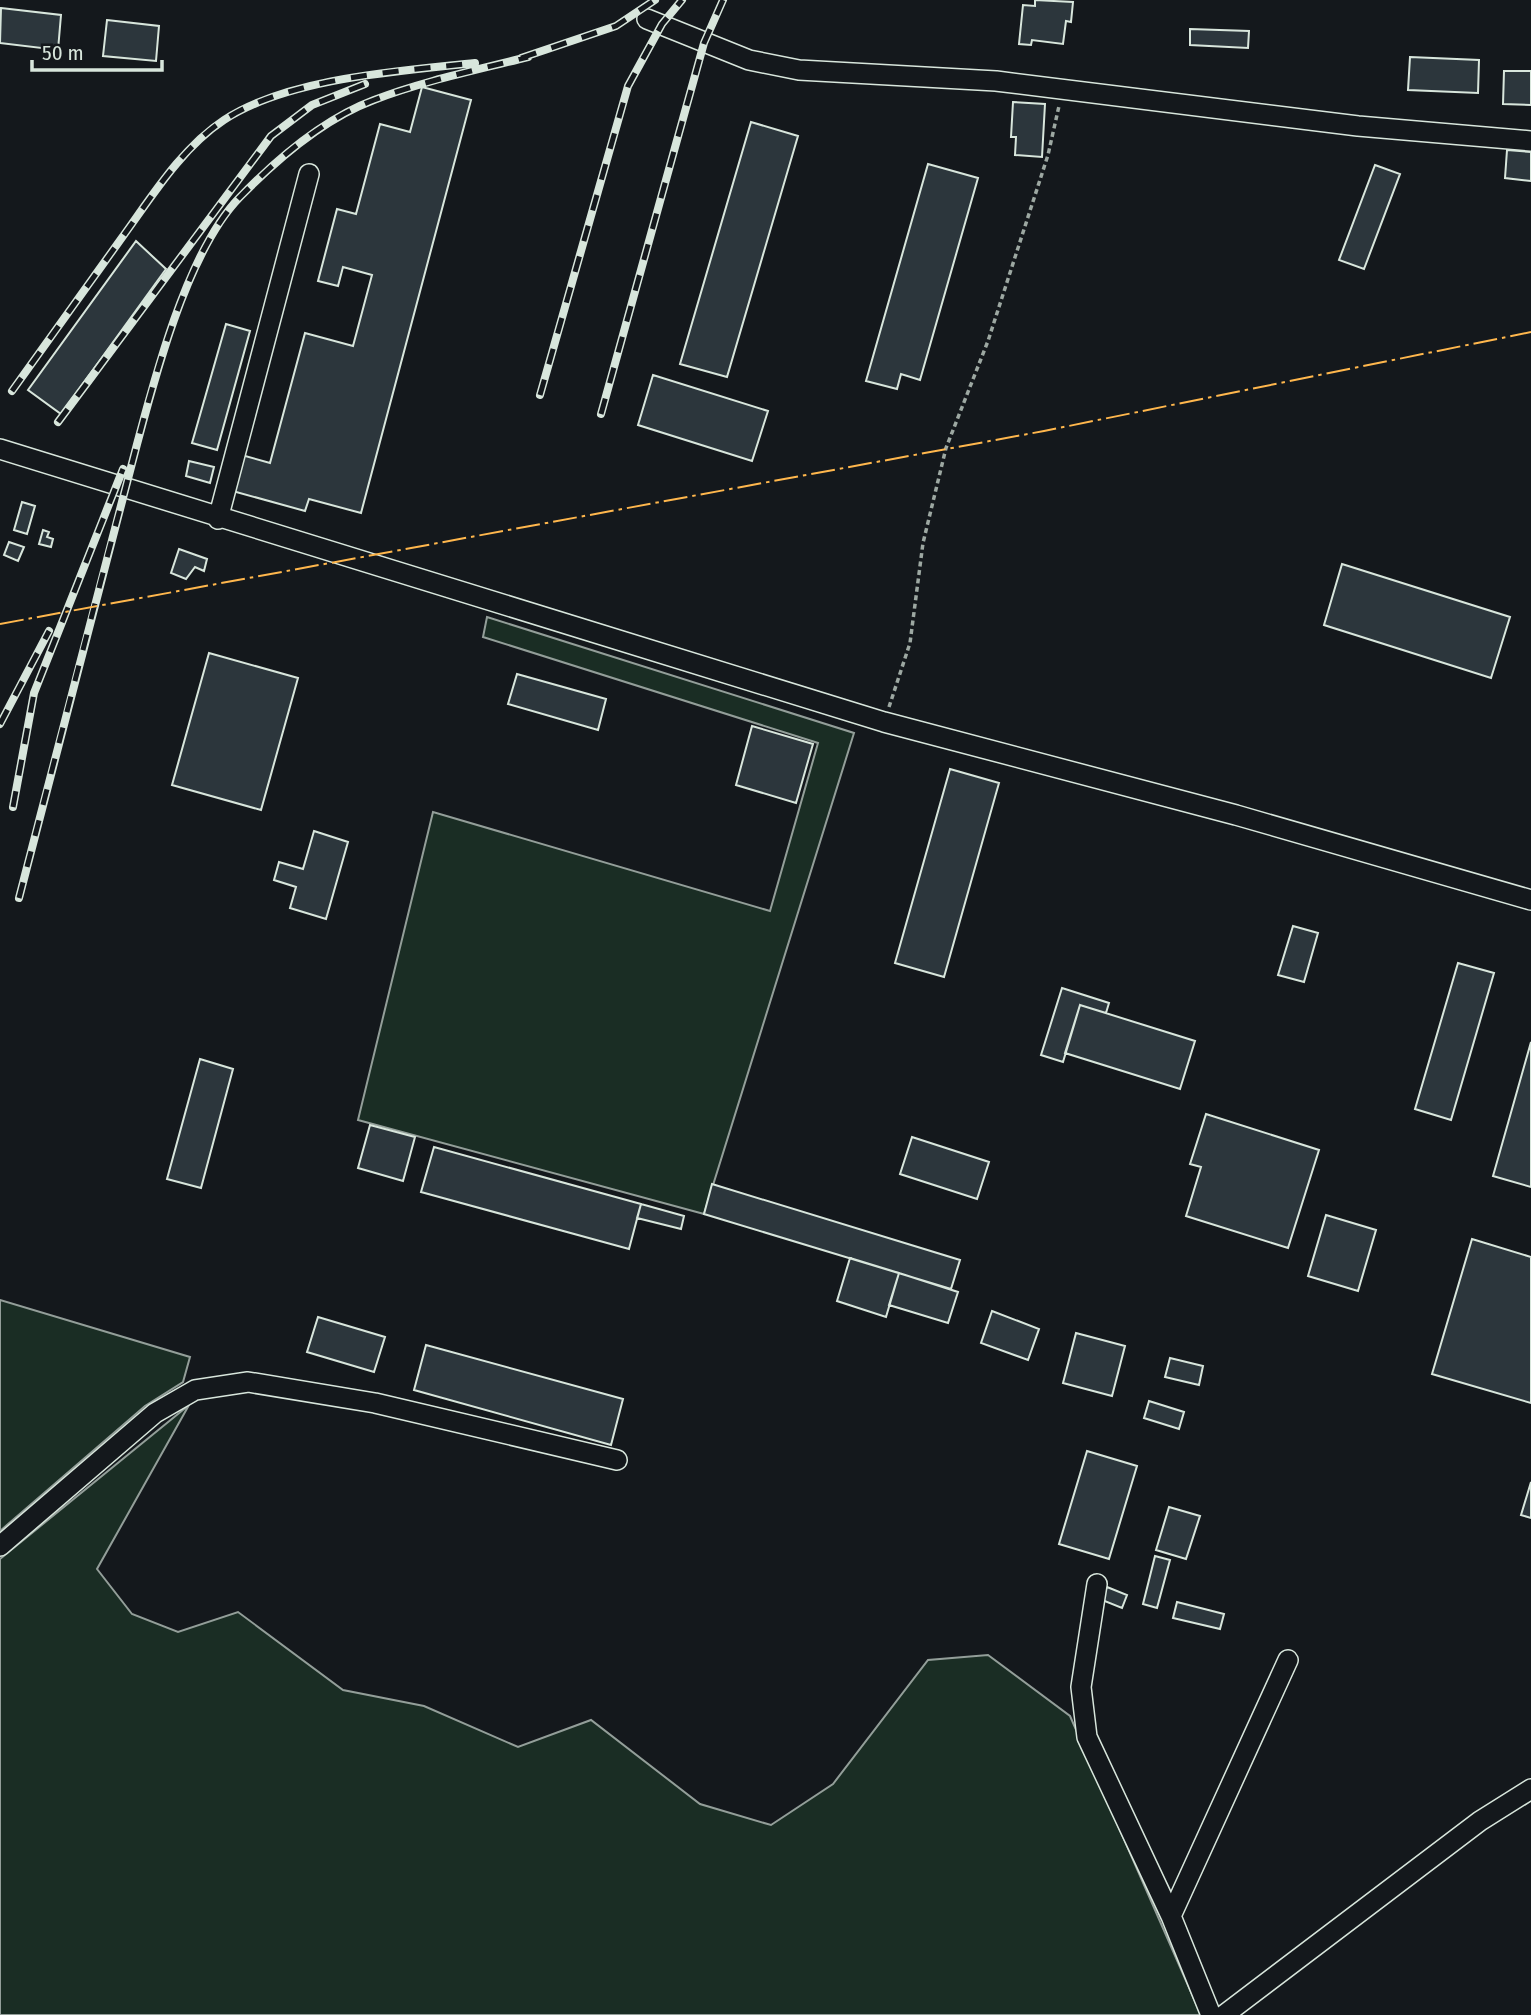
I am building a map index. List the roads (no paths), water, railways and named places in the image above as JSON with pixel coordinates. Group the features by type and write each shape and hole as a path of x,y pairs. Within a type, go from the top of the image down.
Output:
{"street":[{"path":"648,19 750,60 799,70 996,81 1359,126 1531,141"},
{"path":"218,519 309,174"},
{"path":"0,449 218,519 884,722 1236,815 1531,900"},
{"path":"0,1546 155,1413 195,1390 248,1382 375,1403 617,1460"},
{"path":"1097,1584 1081,1687 1087,1737 1171,1916 1211,2015"},
{"path":"1171,1916 1289,1660"},
{"path":"1224,2015 1480,1821 1531,1789"}],"railway":[{"path":"521,58 616,26 655,0"},
{"path":"540,395 628,86 662,24 682,0"},
{"path":"601,414 704,43 723,0"},
{"path":"19,898 155,379 183,295 219,224 240,197 269,168 319,129 355,108 412,87 528,57"},
{"path":"12,391 170,172 195,143 224,120 280,94 312,86 379,73 475,63"},
{"path":"58,422 271,136 312,105 365,84"},
{"path":"13,807 34,693 123,469"},
{"path":"0,724 49,631"}]}
